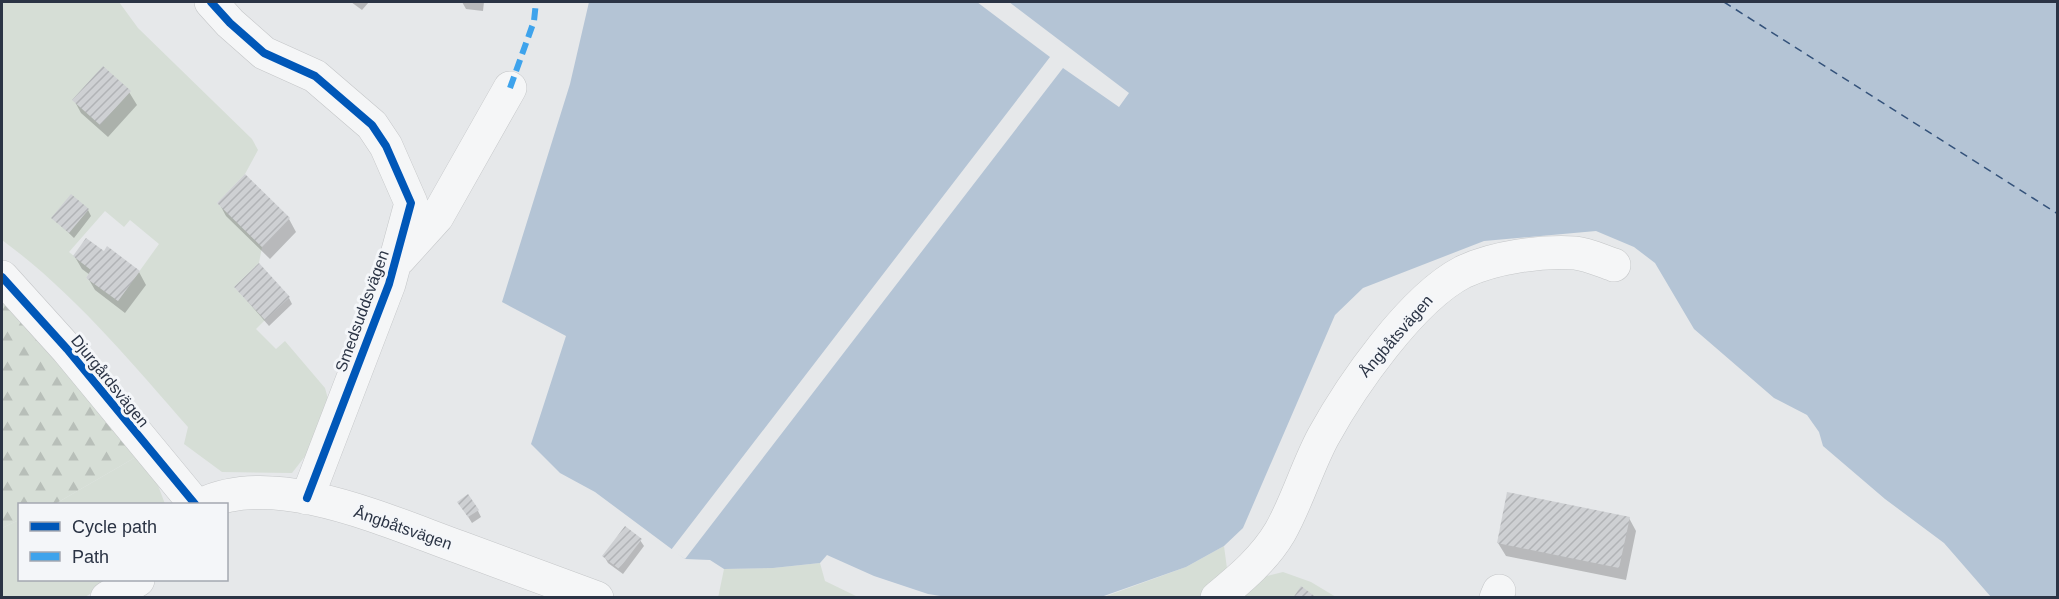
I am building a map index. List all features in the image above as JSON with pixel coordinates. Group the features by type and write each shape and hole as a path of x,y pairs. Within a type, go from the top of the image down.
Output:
{"street":[{"name":"Smedsuddsvägen","path":"211,2 230,23 264,53 315,76 372,125 386,146 411,203 396,263 307,498"},
{"path":"396,263 437,217 510,88"},
{"name":"Ångbåtsvägen","path":"1217,597 1259,561 1280,532 1322,438 1350,391 1374,357 1441,286 1464,272 1492,262 1533,255 1576,253 1614,266"},
{"name":"Djurgårdsvägen","path":"2,276 67,348 194,503"},
{"name":"Ångbåtsvägen","path":"207,503 241,494 263,493 307,498 386,521 597,597"},
{"path":"107,597 135,581"}],"green space":[{"path":"2,2 119,2 138,28 252,139 258,150 245,174 217,203 262,247 259,263 234,287 265,320 256,329 276,349 285,341 325,388 328,399 306,455 292,473 222,472 184,444 188,427 100,328 53,282 2,240","holes":["105,211 124,227 130,220 159,244 118,301 86,278 91,270 69,252"]},
{"path":"2,293 136,457 57,503 18,503 18,520 2,528"},
{"path":"136,457 156,480 165,503 57,503"},
{"path":"18,520 18,581 111,581 85,597 2,597 2,528"},
{"path":"1224,546 1228,576 1199,597 1101,598 1186,567"},
{"path":"820,563 825,581 858,597 718,598 724,569 773,568"},
{"path":"1283,572 1311,582 1336,597 1232,598 1255,579"}],"water":[{"path":"589,2 2057,2 2057,597 1991,597 1944,543 1885,499 1823,446 1819,432 1807,415 1774,398 1694,329 1655,263 1634,247 1596,231 1484,241 1363,288 1335,315 1243,528 1224,546 1186,567 1101,597 953,598 928,594 874,576 827,555 820,563 773,568 724,569 710,560 685,559 595,492 560,473 531,444 566,336 502,302 570,84"}],"pier":[{"path":"977,2 1009,2 1129,93 1119,107 1063,68 685,559 671,550 1050,57"}],"building":[{"path":"103,66 131,91 100,125 72,100"},
{"path":"245,174 290,218 262,247 217,203"},
{"path":"71,194 89,209 69,233 51,218"},
{"path":"86,238 104,251 107,246 140,271 118,301 86,278 91,270 73,256"},
{"path":"259,263 290,297 265,320 234,287"},
{"path":"1507,492 1630,517 1619,568 1497,543"},
{"path":"468,494 479,510 468,517 457,502"},
{"path":"625,526 642,539 619,569 602,556"},
{"path":"1301,586 1317,598 1293,598"}],"ferry route":[{"path":"1724,2 2058,214"}],"marked path":[{"path":"510,88 534,21 536,2"}],"cycle path":[{"path":"211,2 230,23 264,53 315,76 372,125 386,146 411,203 389,284 307,498"},
{"path":"2,277 67,349 194,503"}]}
